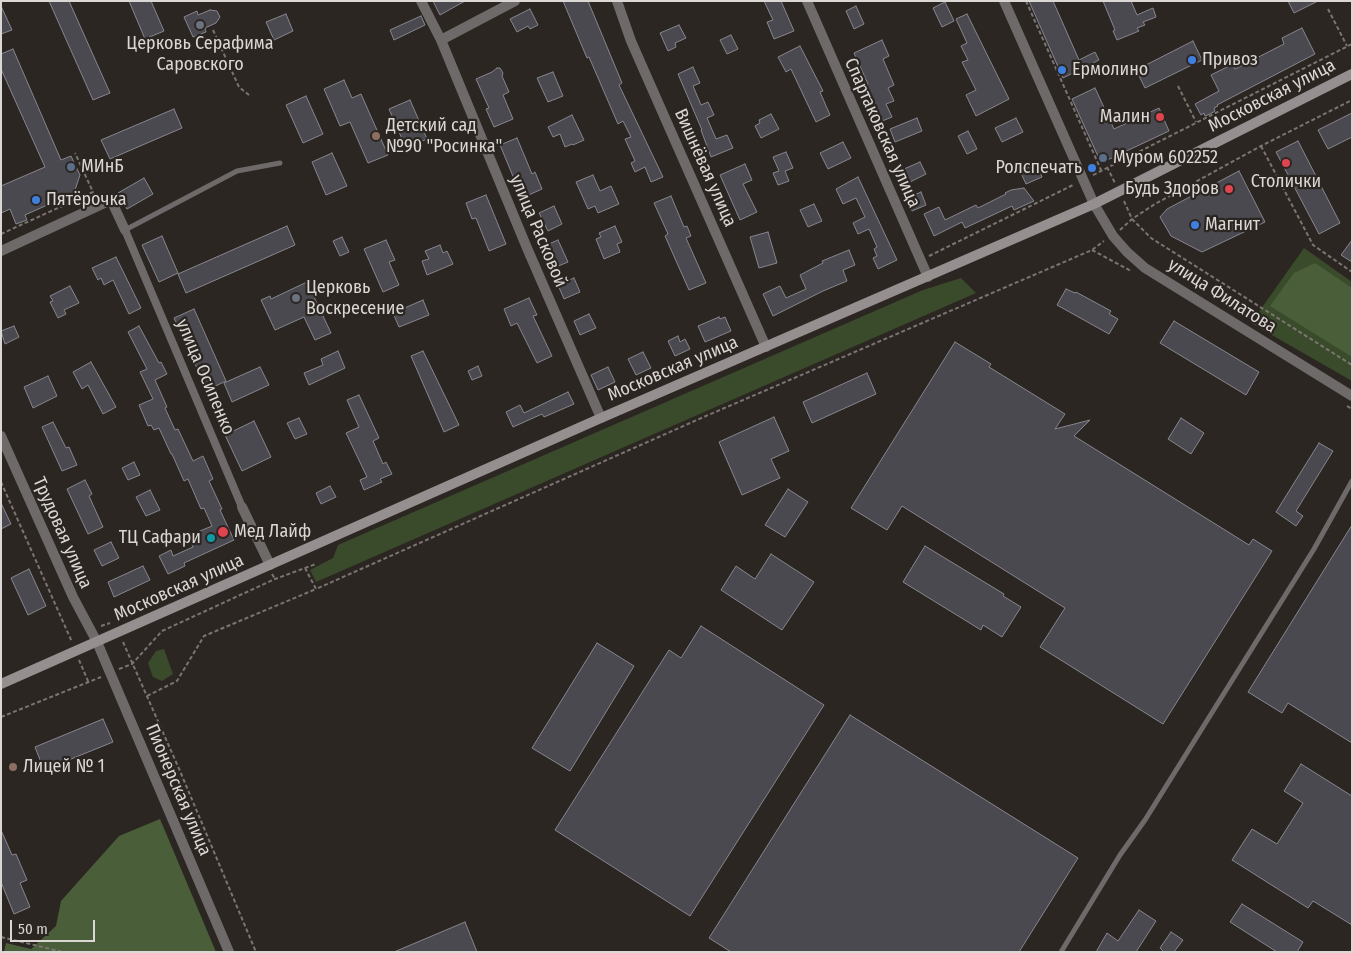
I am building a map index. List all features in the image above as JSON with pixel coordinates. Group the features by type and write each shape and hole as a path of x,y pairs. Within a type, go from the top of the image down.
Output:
{"main road":[{"name":"Московская улица","path":"1,684 601,418 1094,204 1352,74"}],"street":[{"name":"улица Расковой","path":"421,1 441,40 527,248 601,418"},
{"path":"441,40 515,1"},
{"name":"Вишнёвая улица","path":"618,1 632,41 766,347"},
{"name":"Спартаковская улица","path":"807,1 928,277"},
{"name":"улица Филатова","path":"1004,1 1082,180 1113,236 1127,252 1145,268 1352,396"},
{"name":"улица Осипенко","path":"1,251 111,200 242,507 270,565"},
{"name":"Трудовая улица","path":"1,436 73,597 97,642"},
{"name":"Пионерская улица","path":"97,642 229,952"}],"lane":[{"path":"125,230 237,171 280,163"},
{"path":"1061,952 1120,855 1145,820 1314,550 1352,481"}],"path":[{"path":"1026,1 1101,170"},
{"path":"1328,9 1347,46"},
{"path":"213,30 239,87 249,95"},
{"path":"920,261 1352,44"},
{"path":"1178,86 1196,122"},
{"path":"147,696 177,681 204,636 316,589 706,416 1092,250 1113,236 1132,219 1261,146 1352,100"},
{"path":"1261,146 1313,245 1352,272"},
{"path":"1,234 93,192 75,153"},
{"path":"1132,219 1151,238 1352,366"},
{"path":"1,482 88,682"},
{"path":"1,717 132,664 162,631 275,579 316,564"},
{"path":"305,568 316,589"},
{"path":"132,664 180,771 256,952"},
{"path":"1,937 63,952"}],"green space":[{"path":"1304,248 1352,282 1352,381 1251,323"},
{"path":"1315,263 1352,288 1352,357 1270,306 1294,273"},
{"path":"961,278 976,293 316,582 310,570 333,558 338,545 923,290"},
{"path":"164,649 173,674 162,681 153,677 148,663 156,651"},
{"path":"160,819 216,952 4,952 6,943 31,949 56,926 61,901 119,836"}],"building":[{"path":"49,1 69,1 110,93 93,100"},
{"path":"129,1 151,1 164,31 145,39"},
{"path":"433,1 465,1 440,15"},
{"path":"563,1 588,1 622,83 619,85 663,177 651,182 645,167 635,172 631,163 635,161 625,139 631,137 623,121 618,124"},
{"path":"764,1 781,1 794,31 774,39 767,22 773,20"},
{"path":"1029,1 1053,1 1079,60 1095,52 1099,60 1063,78"},
{"path":"1103,1 1131,1 1137,15 1153,8 1156,17 1143,22 1145,25 1137,28 1139,31 1117,40"},
{"path":"1288,1 1318,1 1294,13"},
{"path":"945,2 954,21 942,27 933,8"},
{"path":"1,6 12,30 1,34"},
{"path":"856,6 864,24 854,29 846,11"},
{"path":"530,9 538,25 530,29 528,26 517,32 510,19"},
{"name":"Церковь Серафима Саровского","path":"210,10 217,11 220,17 216,23 205,28 206,32 193,37 184,17 197,11 198,15"},
{"path":"286,14 293,31 274,40 266,22"},
{"path":"967,14 1009,99 976,116 966,95 976,90 962,62 968,60 961,46 967,43 956,19"},
{"path":"421,16 425,25 394,40 390,30"},
{"path":"679,25 686,38 675,43 676,47 668,51 660,33"},
{"path":"1302,28 1315,54 1217,105 1214,108 1215,111 1210,114 1205,116 1204,113 1201,115 1195,104 1219,91 1211,75 1233,64 1235,69 1284,44 1282,38"},
{"path":"731,35 738,49 727,54 720,40"},
{"path":"882,40 889,56 883,59 894,85 888,88 894,101 886,104 892,117 875,124 861,87 868,84 854,53"},
{"path":"1193,41 1202,60 1145,88 1136,70"},
{"path":"800,46 823,91 820,92 830,115 816,122 791,69 786,72 778,57"},
{"path":"13,49 61,160 71,156 80,175 74,193 25,215 27,220 16,224 10,209 1,213 1,186 45,167 1,69 1,54"},
{"path":"693,67 700,83 693,86 701,105 708,102 714,115 707,118 716,139 727,135 733,148 711,157 702,130 678,74"},
{"path":"500,68 503,73 502,76 509,92 503,95 513,119 494,127 486,109 489,108 476,79"},
{"path":"553,72 563,96 548,102 537,78"},
{"path":"344,80 352,98 361,94 388,155 368,163 350,122 340,126 324,89"},
{"path":"1095,88 1114,129 1159,108 1169,131 1101,163 1072,99"},
{"path":"306,96 323,134 303,143 286,105"},
{"path":"410,100 427,139 406,148 389,109"},
{"path":"174,109 182,128 110,159 101,140"},
{"path":"1352,113 1352,137 1328,149 1318,130"},
{"path":"771,114 779,129 761,138 755,126 760,123 759,120"},
{"path":"572,115 584,140 565,147 560,134 553,137 548,127"},
{"path":"917,118 922,131 895,142 890,129"},
{"path":"1016,118 1023,132 1002,142 995,128"},
{"path":"968,131 977,149 967,154 958,136"},
{"path":"517,138 532,174 535,172 542,189 522,198 500,145"},
{"path":"1298,141 1340,223 1319,234 1276,152"},
{"path":"843,142 851,158 828,169 820,153"},
{"path":"786,152 793,168 785,171 789,181 778,185 773,173 779,171 773,157"},
{"path":"332,153 347,186 326,195 312,162"},
{"path":"920,162 926,174 910,182 904,169"},
{"path":"745,164 752,180 743,184 757,212 740,220 720,175"},
{"path":"1036,164 1042,177 1026,184 1020,171"},
{"path":"1239,171 1265,222 1202,252 1171,236 1160,217 1167,209"},
{"path":"593,175 600,191 611,186 619,204 598,213 595,206 588,209 576,182"},
{"path":"858,177 897,260 878,269 873,258 877,256 874,249 877,247 869,229 858,234 853,223 865,217 856,198 843,204 836,189"},
{"path":"144,178 153,194 127,209 118,193"},
{"path":"1024,188 1034,201 1014,210 1012,206 965,228 962,222 934,236 924,214 939,207 945,220 976,205 978,208 1011,190"},
{"path":"921,192 926,205 912,211 907,198"},
{"path":"486,195 506,244 489,251 476,218 472,219 466,203"},
{"path":"671,196 684,227 687,226 691,236 686,238 706,283 689,290 665,236 668,234 654,203"},
{"path":"814,204 822,221 808,227 800,210"},
{"path":"554,206 562,224 548,231 539,213"},
{"path":"287,226 295,245 186,293 178,274"},
{"path":"615,226 622,242 617,244 620,252 604,259 596,239 601,237 599,233"},
{"path":"768,232 777,263 759,268 750,237"},
{"path":"162,236 178,273 159,282 142,245"},
{"path":"342,237 349,252 340,256 333,241"},
{"path":"386,240 395,260 389,262 399,285 383,292 364,249"},
{"path":"558,240 568,262 551,269 542,247"},
{"path":"1352,240 1352,262 1341,255"},
{"path":"440,245 443,253 447,251 453,264 427,275 422,261 429,259 425,251"},
{"path":"849,250 855,265 843,270 847,281 773,316 763,294 780,286 786,298 806,289 800,275 823,263 822,261"},
{"path":"116,257 141,308 129,314 113,280 104,285 101,278 98,280 92,268"},
{"path":"574,278 580,292 564,299 558,285"},
{"path":"307,282 331,333 315,340 304,317 275,330 261,300 270,296 271,299"},
{"path":"70,286 79,303 64,310 66,314 58,318 50,302 53,301 50,296"},
{"path":"1066,289 1076,292 1111,311 1109,314 1118,319 1109,334 1057,305"},
{"path":"529,298 537,315 533,316 552,356 537,363 517,323 511,326 504,309"},
{"path":"423,300 429,315 399,327 393,313"},
{"path":"194,309 226,381 207,390 174,318"},
{"path":"589,314 596,328 580,335 574,321"},
{"path":"719,317 720,319 725,317 731,331 705,342 698,326"},
{"path":"1174,321 1259,372 1246,395 1160,343"},
{"path":"14,326 19,337 5,344 1,331"},
{"path":"139,326 167,374 155,380 167,407 165,408 175,430 178,429 193,461 203,456 213,479 209,481 234,540 184,563 185,566 168,574 159,556 171,550 173,556 193,547 188,536 212,526 204,508 201,509 188,479 184,481 159,428 154,430 151,425 148,426 139,405 153,399 140,372 147,369 128,332"},
{"path":"678,336 680,342 685,339 690,349 675,356 668,341"},
{"path":"955,342 991,364 989,367 1065,414 1055,429 1090,420 1074,436 1249,545 1253,539 1272,551 1163,724 1040,647 1065,608 902,506 887,530 851,508"},
{"path":"338,351 345,368 309,385 304,373 323,365 321,359"},
{"path":"423,351 459,425 444,432 411,356"},
{"path":"643,352 651,368 636,375 628,359"},
{"path":"91,362 116,407 103,414 88,385 82,389 73,372"},
{"path":"478,366 482,376 472,380 468,371"},
{"path":"260,367 269,385 232,402 224,383"},
{"path":"608,367 615,382 598,390 591,375"},
{"path":"867,373 876,394 812,423 803,402"},
{"path":"48,376 57,396 33,408 24,387"},
{"path":"568,392 574,404 544,417 542,414 513,427 506,412 520,405 524,413"},
{"path":"359,395 379,438 373,441 383,464 386,462 392,474 380,479 382,482 364,490 360,480 367,477 346,433 359,427 347,400"},
{"path":"774,417 789,451 771,459 780,478 742,495 719,442"},
{"path":"299,418 307,434 295,439 287,423"},
{"path":"1181,418 1204,433 1191,454 1168,439"},
{"path":"254,421 271,457 242,471 225,435"},
{"path":"53,422 66,448 69,447 77,465 62,471 42,427"},
{"path":"1319,443 1333,451 1296,511 1303,516 1296,526 1276,512"},
{"path":"134,462 140,475 128,480 122,468"},
{"path":"85,480 92,494 89,496 103,527 88,534 67,489"},
{"path":"330,486 336,497 321,504 316,493"},
{"path":"788,489 808,502 785,537 765,525"},
{"path":"150,490 160,510 146,516 136,497"},
{"path":"1,503 11,524 1,529"},
{"path":"1352,525 1352,743 1288,703 1282,713 1248,692"},
{"path":"111,542 119,558 102,566 94,550"},
{"path":"925,546 1004,594 1003,596 1021,607 1002,637 983,625 981,630 903,582"},
{"path":"771,554 814,582 782,630 721,590 736,566 755,579"},
{"path":"143,566 150,580 114,597 108,582"},
{"path":"29,569 46,606 28,615 11,578"},
{"path":"701,626 824,705 690,916 555,830 669,650 681,658"},
{"path":"597,643 634,666 570,771 532,748"},
{"path":"850,715 1078,858 1019,952 731,952 709,938"},
{"path":"103,719 113,742 44,770 35,747"},
{"path":"1301,764 1352,796 1352,925 1313,901 1308,908 1232,860 1252,829 1277,844 1303,803 1284,791"},
{"path":"1,830 12,855 16,854 27,880 20,883 30,907 14,914 1,882"},
{"path":"1242,904 1303,942 1297,952 1277,952 1230,922"},
{"path":"1139,910 1156,921 1136,952 1096,952 1107,933 1118,941"},
{"path":"465,922 477,952 394,952"},
{"path":"1171,932 1183,940 1174,952 1164,952 1160,948"}],"place":[{"name":"Церковь Серафима Саровского","path":"200,25"},
{"name":"Привоз","path":"1192,60"},
{"name":"Ермолино","path":"1062,70"},
{"name":"Малин","path":"1160,117"},
{"name":"Детский сад №90 \"Росинка\"","path":"376,136"},
{"name":"Муром 602252","path":"1103,158"},
{"name":"Столички","path":"1286,163"},
{"name":"МИнБ","path":"71,167"},
{"name":"Ролспечать","path":"1092,168"},
{"name":"Будь Здоров","path":"1229,189"},
{"name":"Пятёрочка","path":"36,200"},
{"name":"Магнит","path":"1195,225"},
{"name":"Церковь Воскресение","path":"296,298"},
{"name":"Мед Лайф","path":"223,532"},
{"name":"ТЦ Сафари","path":"211,538"},
{"name":"Лицей № 1","path":"13,767"}]}
